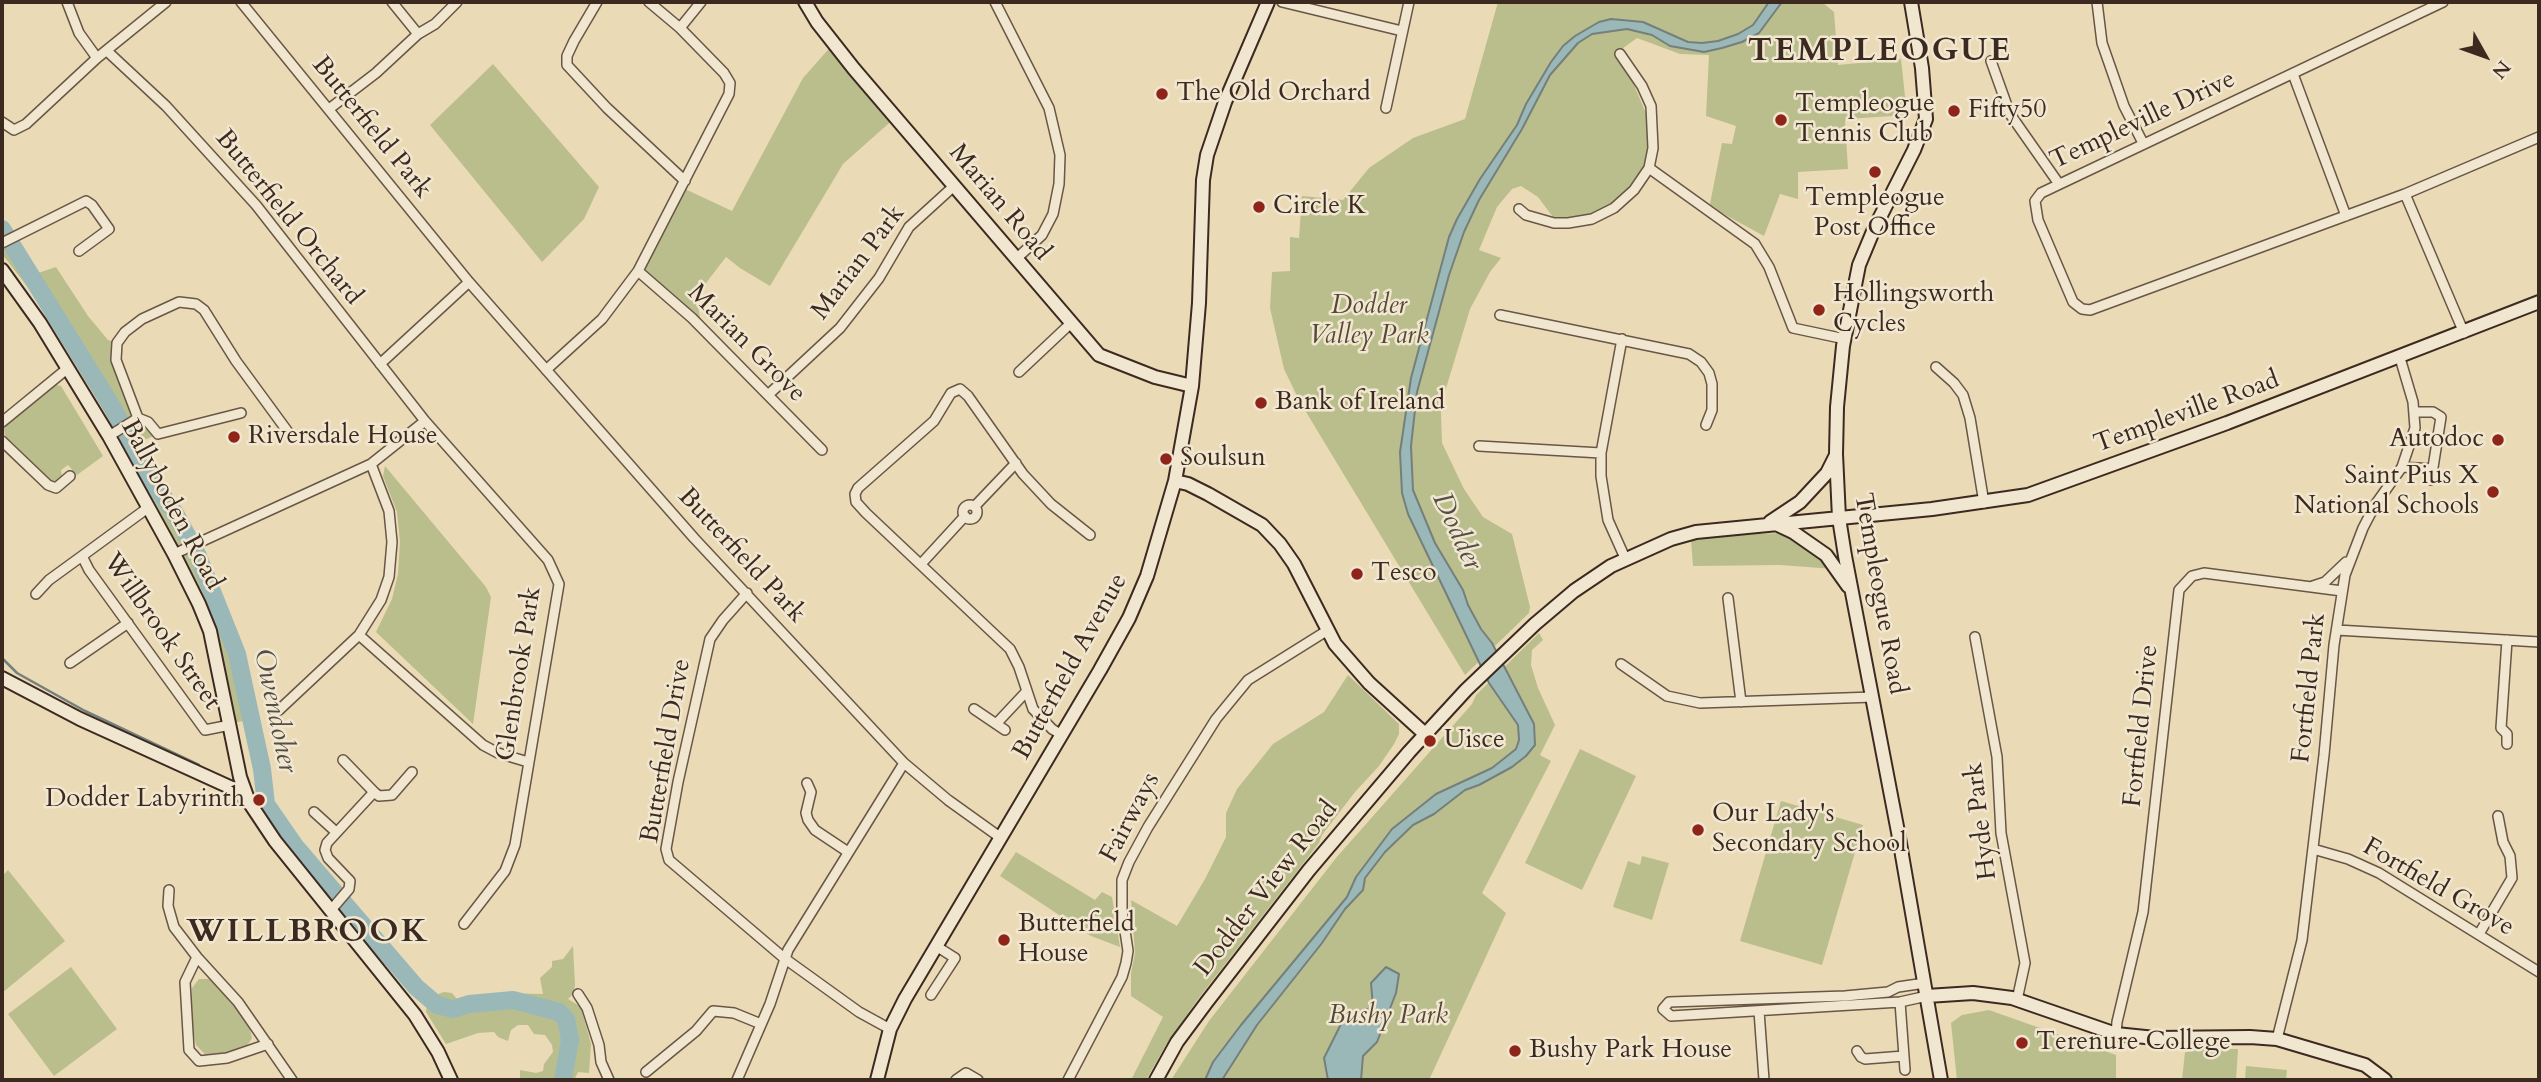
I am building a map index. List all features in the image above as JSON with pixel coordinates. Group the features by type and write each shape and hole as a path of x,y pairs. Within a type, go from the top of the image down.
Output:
{"main road":[{"name":"Marian Road","path":"806,2 833,43 1099,355 1155,377 1192,386"},
{"name":"Butterfield Avenue","path":"877,1080 890,1029 905,999 1063,735 1129,618 1147,576 1175,481 1192,386 1207,155 1225,102 1268,2"},
{"name":"Templeogue Road","path":"1911,2 1922,68 1926,118 1911,158 1861,258 1844,340 1837,407 1836,454 1839,518 1941,1080"},
{"name":"Ballyboden Road","path":"2,270 114,433 210,631 241,781 249,802"},
{"name":"Templeville Road","path":"1625,558 1696,531 1984,503 2028,495 2400,358 2539,302"},
{"path":"1771,524 1808,494 1827,473 1836,454"},
{"path":"1175,481 1208,494 1262,525 1294,564 1335,644 1369,683 1425,734"},
{"path":"1771,524 1793,532 1826,555 1853,592"},
{"name":"Dodder View Road","path":"1156,1080 1177,1042 1300,881 1425,734 1505,651 1574,591 1625,558"},
{"path":"2,678 80,719 234,789 249,802 275,841 334,907 426,1030 451,1080"},
{"path":"216,780 241,781"},
{"path":"1926,989 2017,1000 2116,1034 2155,1038 2277,1039 2365,1065 2385,1080"}],"street":[{"path":"67,2 79,33 97,58"},
{"path":"2,122 14,130 26,124 97,58 166,2"},
{"name":"Butterfield Park","path":"241,2 469,282 662,502 904,763 948,800 1001,838"},
{"path":"392,2 418,34"},
{"path":"329,109 376,73 418,34 435,24 457,2"},
{"path":"597,2 573,41 567,56 567,65 607,108 685,181"},
{"path":"547,370 602,319 638,271 729,94 730,83 724,73 649,2"},
{"path":"680,29 701,2"},
{"path":"996,2 1049,108 1060,155 1059,184 1053,214 1042,235 1016,260"},
{"path":"1282,2 1402,31"},
{"path":"1386,108 1409,2"},
{"path":"2096,2 2102,43 2124,106 2143,143"},
{"name":"Templeville Drive","path":"2443,2 2041,192 2035,201 2038,220 2073,302 2082,309 2090,310 2405,194 2539,137"},
{"name":"Butterfield Orchard","path":"107,51 166,106 256,205 425,421"},
{"path":"1519,209 1527,215 1554,223 1592,219 1614,208 1634,190 1649,169 1653,148 1651,106 1642,86 1620,54"},
{"path":"1992,61 2010,114 2059,184"},
{"path":"2293,74 2346,216"},
{"path":"1649,169 1755,244 1769,267 1793,328 1844,340"},
{"name":"Marian Park","path":"768,395 840,328 879,278 909,227 954,186"},
{"path":"2405,194 2464,332"},
{"path":"2,243 86,201 109,229 79,251"},
{"name":"Marian Grove","path":"638,271 670,297 822,450"},
{"path":"380,364 469,282"},
{"path":"241,413 158,434 148,422 138,418 116,360 117,343 125,332 142,319 179,302 190,302 204,310 236,361 288,432"},
{"path":"1500,315 1689,354 1701,362 1709,373 1712,384 1712,410 1706,425"},
{"path":"1019,372 1070,324"},
{"path":"1622,339 1601,453 1601,476 1608,520 1625,558"},
{"name":"Fortfield Park","path":"2277,1039 2302,940 2342,591 2350,558 2375,505 2402,467 2416,428 2415,412 2400,358"},
{"path":"1936,367 1963,394 1970,418 1984,503"},
{"path":"2,422 68,368"},
{"path":"1063,735 1035,708 1010,649 856,502 855,494 858,488 934,421 951,393 960,389 1051,504 1090,535"},
{"path":"2402,467 2432,475 2441,417 2433,412 2415,412"},
{"path":"114,433 138,418"},
{"path":"174,554 371,464 425,421"},
{"name":"Glenbrook Park","path":"425,421 548,560 559,584 515,845 505,871 464,924"},
{"path":"2,441 48,485 56,488 70,476"},
{"path":"1479,446 1601,453"},
{"path":"921,564 965,516 965,507 975,506 1016,463"},
{"path":"279,710 359,635 381,600 389,577 392,542 389,511 371,464"},
{"name":"Willbrook Street","path":"149,507 82,556 89,570 207,733 230,725"},
{"path":"36,594 49,580 82,556"},
{"path":"2311,586 2325,582 2350,558"},
{"name":"Fortfield Drive","path":"2116,1034 2143,912 2179,590 2192,576 2204,573 2342,591"},
{"name":"Butterfield Drive","path":"747,593 710,639 678,782 666,849 669,860 784,958 859,1012 890,1029"},
{"path":"1728,598 1741,702"},
{"path":"70,663 128,623"},
{"path":"2336,630 2539,642"},
{"name":"Fairways","path":"1069,1080 1124,970 1128,951 1122,911 1122,880 1148,827 1216,719 1248,680 1328,631"},
{"path":"359,635 483,745 498,754 528,762"},
{"name":"Hyde Park","path":"1975,637 1997,757 2001,833 2025,963 2017,1000"},
{"path":"2507,640 2501,728 2507,734 2507,744"},
{"path":"1622,664 1667,696 1700,703 1873,697"},
{"path":"996,724 1026,692"},
{"path":"974,709 1005,730"},
{"path":"343,760 379,796 392,795 412,772"},
{"path":"737,1080 761,1024 784,958 904,763"},
{"path":"807,783 811,792 806,813 808,820 815,830 848,852"},
{"path":"334,907 349,889 350,881 328,858 325,850 327,843 373,792"},
{"path":"314,812 336,832"},
{"path":"2479,934 2512,878 2510,856 2503,842 2498,816"},
{"name":"Fortfield Grove","path":"2313,849 2348,859 2379,873 2538,968"},
{"path":"169,890 168,906 174,927 238,1002 292,1080"},
{"path":"931,995 955,958 936,946"},
{"path":"197,957 185,982 189,1050 199,1060 227,1058 268,1044"},
{"path":"1898,987 1926,989 1900,1002 1671,1016 1663,1009 1668,1002 1845,996 1888,992 1898,987"},
{"path":"578,994 587,1008 599,1045 601,1062 609,1080"},
{"path":"1900,1002 1905,1070"},
{"path":"646,1072 696,1031 713,1011 734,1013 761,1024"},
{"path":"1759,1011 1764,1080"},
{"path":"1857,1051 1865,1059 1904,1056"},
{"path":"956,1080 966,1073 978,1080"}],"green space":[{"name":"Dodder Valley Park","path":"1498,2 1823,3 1834,12 1838,65 1901,59 1907,115 1847,119 1848,169 1798,172 1798,199 1780,194 1764,236 1710,204 1722,143 1732,144 1736,126 1706,116 1709,55 1680,54 1637,38 1615,54 1628,71 1648,118 1650,144 1645,165 1630,188 1614,203 1592,215 1567,219 1553,217 1538,197 1521,186 1512,189 1497,207 1479,250 1501,258 1490,272 1470,309 1444,395 1441,413 1442,443 1464,489 1483,517 1512,534 1530,607 1529,613 1465,675 1300,402 1284,369 1270,308 1272,272 1290,271 1290,237 1299,238 1302,196 1343,200 1369,168 1413,138 1465,119"},
{"path":"834,43 896,117 843,164 770,286 726,257 696,296 702,328 644,271 648,260 685,189 732,211 803,78"},
{"path":"493,64 599,187 584,219 542,262 430,125"},
{"path":"2,229 8,239 15,235 38,273 56,267 88,316 108,340 115,342 135,408 158,434 142,441 214,592 237,654 252,720 230,723 218,667 176,554 180,549 114,428 33,294 2,254"},
{"path":"61,386 103,456 77,475 68,465 61,470 62,477 52,482 5,436 4,429 8,421 49,388"},
{"path":"385,466 486,587 491,597 473,724 376,632 392,599 398,574 400,542 397,512 383,476"},
{"path":"1787,533 1797,538 1834,569 1780,565 1693,566 1691,540 1714,535"},
{"name":"Bushy Park","path":"1539,633 1543,640 1532,650 1531,665 1555,725 1540,755 1551,761 1482,893 1506,913 1429,1080 1171,1080 1209,1021 1336,858 1472,704 1476,695"},
{"path":"1348,675 1399,724 1399,734 1394,744 1198,999 1146,1080 1131,1080 1163,1017 1131,996 1131,973 1135,953 1131,900 1177,926 1226,837 1226,813 1237,789 1273,744 1324,712"},
{"path":"1580,749 1636,776 1582,890 1525,863"},
{"path":"1781,801 1863,825 1822,965 1740,941"},
{"path":"1016,852 1095,900 1102,892 1112,897 1120,947 1091,936 1000,876"},
{"path":"1642,856 1669,863 1652,920 1613,907 1628,861 1640,865"},
{"path":"8,870 65,941 2,993 2,876"},
{"path":"573,946 575,985 573,994 568,999 581,1007 591,1044 589,1073 578,1072 574,1080 520,1080 520,1070 536,1073 543,1071 544,1064 553,1052 545,1035 534,1034 528,1025 518,1025 511,1030 508,1041 494,1032 478,1033 446,1044 426,1012 427,1003 434,1010 444,1008 430,997 444,992 452,993 457,999 467,1003 504,993 543,994 540,978 552,967 552,961 563,959","holes":["525,998 566,1008 572,1015 578,1039 569,1069 562,1067 569,1048 565,1026 550,1014 527,1009"]},
{"path":"71,967 117,1029 54,1076 8,1014"},
{"path":"199,979 210,979 230,999 249,1025 252,1038 247,1046 218,1055 206,1055 196,1045 191,997 192,988"},
{"path":"1989,1010 2116,1055 2116,1080 1957,1080 1951,1023 1962,1015"},
{"path":"2199,1049 2238,1049 2236,1080 2182,1080 2185,1052"},
{"path":"2246,1066 2287,1070 2286,1080 2245,1080"}],"water":[{"path":"1769,2 1782,2 1759,33 1742,42 1704,52 1670,46 1652,35 1627,29 1592,34 1578,43 1550,75 1522,129 1479,200 1449,275 1417,392 1411,446 1413,490 1435,543 1534,724 1535,745 1512,767 1465,790 1434,814 1413,825 1385,852 1365,878 1363,890 1345,909 1322,943 1257,1025 1222,1080 1205,1080 1213,1062 1241,1025 1347,897 1356,877 1392,829 1436,794 1492,768 1516,749 1519,740 1518,725 1489,683 1408,514 1402,493 1400,452 1411,378 1449,237 1457,219 1480,179 1517,125 1551,62 1575,36 1599,22 1611,19 1643,22 1688,42 1718,41 1753,25"},
{"path":"1386,967 1399,974 1396,993 1377,1042 1363,1056 1361,1080 1328,1080 1324,1058 1344,1018 1373,1007 1371,983"}],"waterway":[{"name":"Owendoher","path":"2,229 111,405 150,478 176,515 198,556 237,654 262,769 266,804 295,846 416,987 437,1005 453,1009 469,1004 513,1000 559,1012 566,1019 570,1040 563,1080"},
{"path":"2,658 17,673 85,711 199,765"}],"place":[{"name":"The Old Orchard","path":"1162,94"},
{"name":"Fifty50","path":"1954,111"},
{"name":"Templeogue Tennis Club","path":"1781,120"},
{"name":"Templeogue Post Office","path":"1875,172"},
{"name":"Circle K","path":"1259,207"},
{"name":"Hollingsworth Cycles","path":"1819,310"},
{"name":"Bank of Ireland","path":"1261,403"},
{"name":"Riversdale House","path":"234,437"},
{"name":"Autodoc","path":"2498,440"},
{"name":"Soulsun","path":"1166,459"},
{"name":"Saint Pius X National Schools","path":"2493,492"},
{"name":"Tesco","path":"1357,574"},
{"name":"Uisce","path":"1430,741"},
{"name":"Dodder Labyrinth","path":"259,800"},
{"name":"Our Lady's Secondary School","path":"1698,830"},
{"name":"Butterfield House","path":"1004,940"},
{"name":"Terenure College","path":"2022,1043"},
{"name":"Bushy Park House","path":"1515,1051"}],"district":[{"name":"TEMPLEOGUE","path":"1880,52"},
{"name":"WILLBROOK","path":"308,933"}],"water label":[{"name":"Dodder","path":"1456,532"}]}
